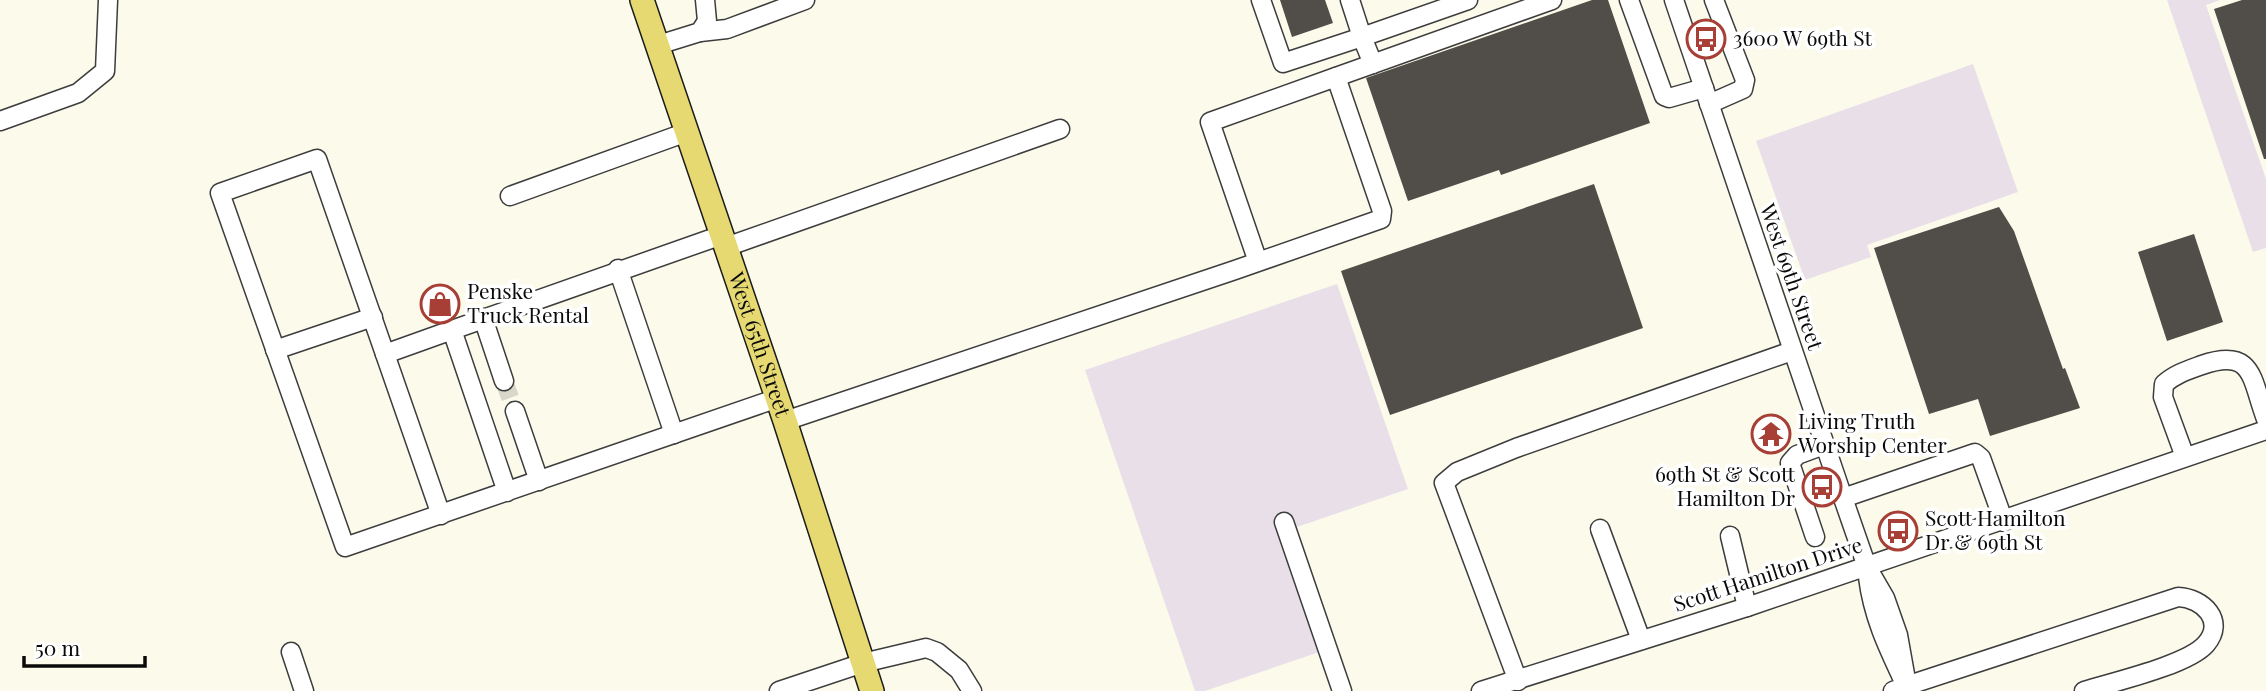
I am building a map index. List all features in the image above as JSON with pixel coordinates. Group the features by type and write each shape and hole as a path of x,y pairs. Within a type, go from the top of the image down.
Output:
{"main road":[{"name":"West 65th Street","path":"642,0 778,398 872,691"}],"street":[{"path":"0,121 78,93 105,71 108,0"},
{"path":"700,32 707,21 705,0"},
{"path":"657,45 700,32 727,29 805,0"},
{"path":"1261,0 1283,63 1362,37 1432,6 1468,0"},
{"path":"1350,0 1373,64"},
{"path":"1258,262 1210,122 1552,0"},
{"path":"1629,0 1664,96 1669,98 1706,96 1742,89 1745,80 1714,0"},
{"name":"West 69th Street","path":"1674,0 1867,567 1885,598 1898,635 1902,690"},
{"path":"1432,6 1443,39"},
{"path":"785,421 1381,219 1383,215 1336,77"},
{"path":"385,354 618,270 724,241 1060,129"},
{"path":"510,196 687,132"},
{"path":"440,515 317,159 220,193 345,547 440,515 539,481 778,398"},
{"path":"618,270 674,434"},
{"path":"275,350 373,317"},
{"path":"483,318 504,381"},
{"path":"452,330 507,492"},
{"path":"1518,681 1444,483 1457,472 1516,448 1792,351"},
{"path":"2185,457 2162,397 2164,384 2173,376 2225,358 2238,360 2247,369 2266,419"},
{"path":"515,411 539,481"},
{"name":"Scott Hamilton Drive","path":"1481,691 2004,522 2266,430"},
{"path":"1815,537 1790,463 1797,455 1825,445"},
{"path":"1843,498 1975,453 1981,458 2004,522"},
{"path":"1284,522 1342,691"},
{"path":"1600,528 1641,640"},
{"path":"1730,537 1747,607"},
{"path":"1902,690 2178,597 2190,597 2207,609 2214,627 2212,636 2191,656 2084,691"},
{"path":"785,690 863,663 926,648 937,652 959,670 972,691"},
{"path":"291,652 304,691"}],"shaded area":[{"path":"2167,0 2220,0 2206,5 2266,179 2266,248 2253,252"},
{"path":"1973,64 2018,192 1867,245 1871,257 1805,280 1756,141"},
{"path":"1337,284 1408,489 1297,527 1337,646 1205,691 1195,691 1085,370"}],"building":[{"path":"1280,0 1325,0 1333,23 1292,37"},
{"path":"1592,0 1608,0 1650,123 1501,175 1499,170 1408,201 1366,78"},
{"path":"2242,0 2266,0 2266,159 2214,9"},
{"path":"1594,184 1643,328 1390,415 1341,271"},
{"path":"1999,207 2014,231 2063,369 2065,368 2080,408 1990,436 1978,399 1929,414 1874,248"},
{"path":"2194,234 2223,322 2167,341 2138,252"}],"tunnel":[{"path":"504,381 515,411"}],"place":[{"name":"3600 W 69th St","path":"1706,39"},
{"name":"Penske Truck Rental","path":"440,304"},
{"name":"Living Truth Worship Center","path":"1771,434"},
{"name":"69th St & Scott Hamilton Dr","path":"1822,487"},
{"name":"Scott Hamilton Dr & 69th St","path":"1898,531"}]}
